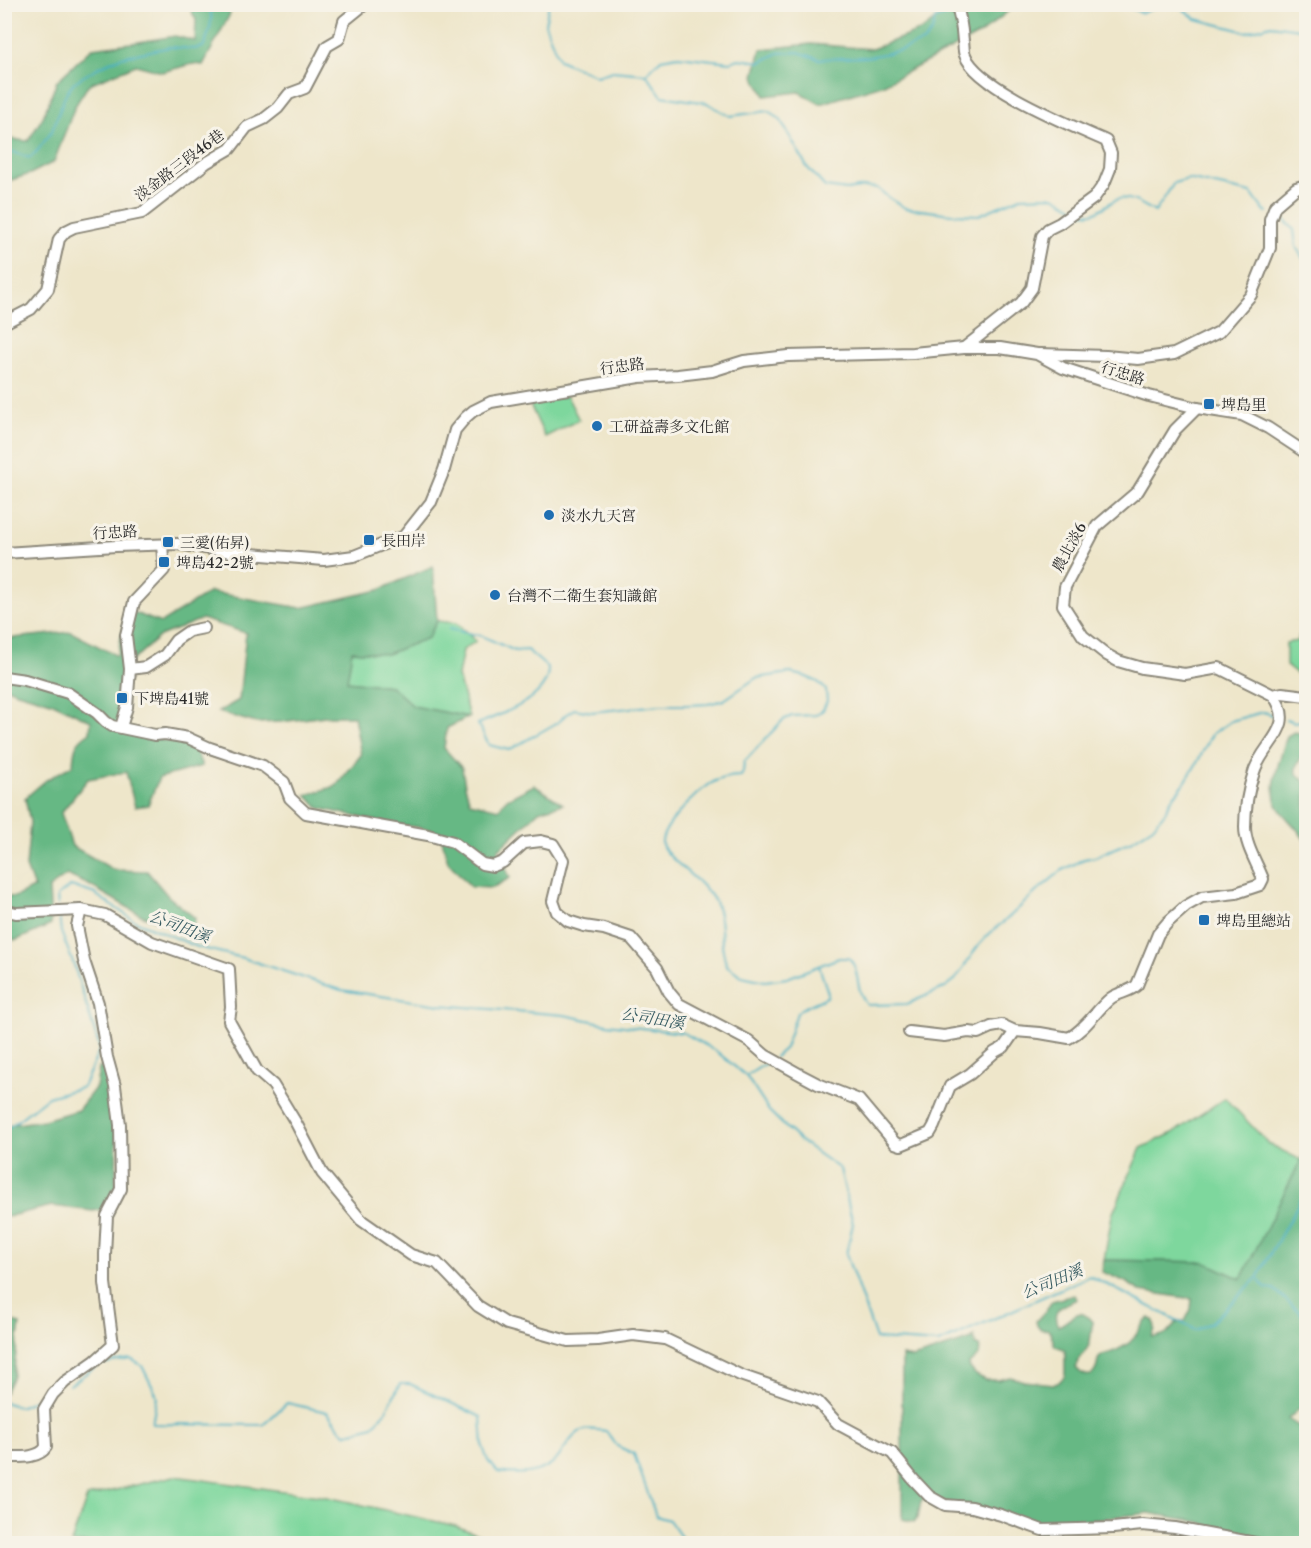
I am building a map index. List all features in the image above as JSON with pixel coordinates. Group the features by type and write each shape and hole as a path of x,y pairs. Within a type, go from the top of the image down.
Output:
{"street":[{"name":"淡金路三段46巷","path":"4,323 31,309 48,289 58,239 66,231 74,227 142,213 206,164 230,149 247,127 264,119 278,108 289,94 305,88 327,46 339,39 344,21 365,4"},
{"path":"956,5 961,17 964,54 973,68 990,82 1035,109 1106,141 1111,153 1110,169 1104,184 1094,198 1048,229 1042,236 1032,288 1026,296 964,348"},
{"path":"1037,354 1138,359 1174,354 1219,332 1251,295 1269,249 1270,219 1275,206 1296,188 1306,184"},
{"name":"行忠路","path":"4,553 177,544 324,560 354,556 404,536 431,502 456,430 473,411 491,402 639,377 712,371 744,362 788,356 913,353 964,348 1000,348 1037,354 1063,368 1149,396 1197,408 1242,415 1268,428 1306,453"},
{"name":"農北淡6","path":"1197,408 1175,430 1138,491 1097,526 1065,587 1064,605 1083,636 1118,662 1185,674 1219,668 1273,695 1282,693 1306,696"},
{"path":"121,727 127,707 130,669 126,635 134,602 164,570 162,545"},
{"path":"130,669 146,667 165,655 176,640 189,631 204,628"},
{"path":"4,677 25,680 68,693 112,726 155,735 165,734 188,738 263,766 284,782 290,798 306,813 428,835 453,842 482,864 493,866 503,862 524,843 541,841 553,844 563,860 553,901 557,912 568,921 604,929 631,939 657,968 669,992 679,1004 749,1041 765,1054 801,1075 859,1100 895,1143 901,1145 930,1133 950,1086 970,1074 1004,1047 1015,1031"},
{"path":"909,1032 945,1036 968,1032 978,1033 1002,1025 1015,1031 1069,1038 1087,1025 1104,1004 1115,995 1132,990 1137,985 1158,934 1186,906 1202,897 1236,893 1260,885 1263,879 1246,838 1246,807 1254,770 1282,718 1280,705 1273,695"},
{"path":"4,910 16,913 81,910 105,915 152,942 229,969 231,1007 229,1021 257,1071 273,1085 322,1173 361,1220 411,1255 437,1263 478,1306 507,1324 568,1341 633,1335 665,1339 740,1375 818,1402 838,1424 892,1454 929,1496 945,1505 972,1507 1042,1530 1142,1525 1175,1528 1261,1544"},
{"path":"4,1457 37,1455 43,1452 46,1447 44,1410 53,1394 113,1345 105,1283 105,1244 107,1216 121,1189 120,1125 115,1086 107,1057 98,1003 84,961 77,926 81,910"}],"green space":[{"path":"188,5 229,5 230,14 203,65 193,64 162,72 136,65 89,84 75,106 54,162 30,174 5,182 5,133 9,139 28,141 43,117 57,81 92,48 175,36 195,41 196,20"},
{"path":"954,5 1016,5 980,34 882,85 820,104 799,92 765,96 754,76 761,49 811,44 872,49 922,30"},
{"path":"567,396 579,420 545,437 531,407 531,402"},
{"path":"433,566 437,621 428,638 387,654 352,651 347,681 391,686 413,706 469,717 447,728 444,748 462,768 470,802 499,809 505,800 534,785 563,804 539,811 498,850 510,878 492,888 471,887 448,862 440,832 389,824 319,808 306,795 336,786 361,755 354,716 325,716 256,723 218,712 239,700 246,633 202,619 160,636 125,667 118,695 122,732 194,746 202,766 159,778 148,805 135,807 126,772 88,779 61,813 72,846 114,870 147,871 168,896 195,918 193,933 141,915 67,875 49,888 51,925 17,940 5,939 5,896 15,897 34,888 26,867 30,822 25,798 46,780 73,765 76,746 90,732 91,721 51,702 5,687 4,639 71,632 117,656 127,610 161,623 210,592 301,608 379,590"},
{"path":"437,621 456,623 476,641 463,650 458,676 469,717 413,706 391,686 347,681 352,651 387,654 428,638"},
{"path":"1306,621 1306,673 1296,673 1286,665 1286,643 1297,641"},
{"path":"1294,732 1306,734 1302,757 1296,766 1296,772 1306,783 1306,842 1277,805 1274,789 1279,761 1287,736"},
{"path":"106,1067 117,1126 116,1186 107,1209 93,1211 52,1206 5,1217 4,1126 44,1120 78,1110 96,1087 99,1068"},
{"path":"1225,1098 1269,1144 1301,1160 1241,1279 1204,1262 1104,1260 1112,1215 1141,1148 1173,1133"},
{"path":"1306,1150 1306,1403 1288,1419 1306,1431 1306,1543 1277,1543 1218,1529 1200,1522 1149,1513 1070,1522 1055,1527 1050,1543 1004,1543 1027,1540 1039,1533 1040,1527 925,1497 921,1501 918,1517 914,1522 902,1519 902,1356 913,1358 972,1339 974,1336 975,1344 980,1347 979,1355 969,1364 976,1375 986,1380 1010,1377 1024,1381 1058,1383 1065,1376 1064,1349 1055,1346 1050,1332 1039,1328 1036,1321 1052,1301 1074,1295 1077,1299 1060,1308 1055,1315 1056,1320 1058,1326 1076,1315 1083,1314 1093,1323 1089,1344 1077,1362 1076,1368 1082,1374 1093,1374 1101,1356 1129,1343 1150,1318 1154,1321 1155,1329 1152,1337 1163,1335 1169,1332 1176,1323 1185,1321 1191,1309 1192,1299 1140,1291 1102,1272 1104,1260 1204,1262 1241,1279"},
{"path":"5,1320 20,1324 13,1376 5,1393"},
{"path":"174,1476 327,1497 456,1526 500,1543 71,1543 87,1497"}],"waterway":[{"path":"4,149 30,158 52,131 65,96 73,83 97,68 121,57 170,47 194,49 203,47 210,26 210,4"},
{"path":"549,4 545,24 559,60 597,76 613,71 646,74 662,96 707,103 730,116 768,111 780,119 807,167 825,187 847,190 877,188 905,208 952,214 979,215 1021,197 1054,196 1075,208"},
{"path":"961,9 970,4"},
{"path":"1126,4 1142,13 1162,5 1179,6 1196,19 1247,32 1271,25 1306,30"},
{"path":"646,74 661,59 678,56 730,62 739,59 761,62 778,53 798,52 819,59 868,57 898,51 923,42 932,32 935,19 956,12"},
{"path":"1082,212 1092,213 1123,198 1138,202 1155,212 1174,183 1188,179 1251,193 1267,212"},
{"path":"1275,215 1283,218 1294,230 1296,247 1306,263"},
{"path":"449,629 482,636 515,651 527,650 548,668 541,689 533,697 511,710 478,724 489,745 509,750 560,721 574,709 592,712 660,705 708,704 724,700 756,678 790,673 818,682 826,690 827,701 823,710 816,715 792,716 783,720 744,762 741,776 713,782 688,803 667,829 662,844 670,856 703,887 715,902 720,917 722,948 726,965 742,976 765,981 787,978 839,958 849,958 855,967 861,993 867,1005 907,1004 944,988 955,980 977,947 993,930 1061,871 1084,859 1095,857 1131,841 1153,827 1184,784 1212,734 1231,721 1259,713 1264,712 1278,717"},
{"path":"1286,719 1294,722 1306,720"},
{"name":"公司田溪","path":"58,906 57,896 71,886 95,894 135,921 198,947 243,958 341,990 440,1005 564,1015 607,1024 684,1033 716,1051 746,1076 769,1111 799,1140 840,1169 853,1224 846,1254 876,1339 939,1343 1090,1276 1196,1330 1212,1322 1257,1278 1306,1190"},
{"name":"公司田溪","path":"4,1131 48,1097 83,1087 100,1049 74,965 61,932 59,915"},
{"path":"775,1057 785,1048 797,1013 827,997 828,993 819,966"},
{"path":"746,1076 768,1062"},
{"path":"1257,1278 1265,1288 1274,1289 1306,1318"},
{"path":"70,1385 99,1364 131,1359 142,1366 157,1396 152,1424 263,1425 287,1403 327,1412 345,1434 373,1426 386,1411 400,1384 410,1384 481,1417 483,1447 488,1461 498,1472 506,1473 521,1474 542,1469 556,1460 577,1433 586,1430 606,1431 617,1446 634,1454 656,1516 669,1520 686,1544"},
{"path":"4,1402 19,1407 48,1394"}],"place":[{"name":"埤島里","path":"1209,404"},
{"name":"工研益壽多文化館","path":"597,426"},
{"name":"淡水九天宮","path":"549,515"},
{"name":"長田岸","path":"369,540"},
{"name":"三愛(佑昇)","path":"168,542"},
{"name":"埤島42-2號","path":"164,562"},
{"name":"台灣不二衛生套知識館","path":"495,595"},
{"name":"下埤島41號","path":"122,698"},
{"name":"埤島里總站","path":"1204,920"}]}
